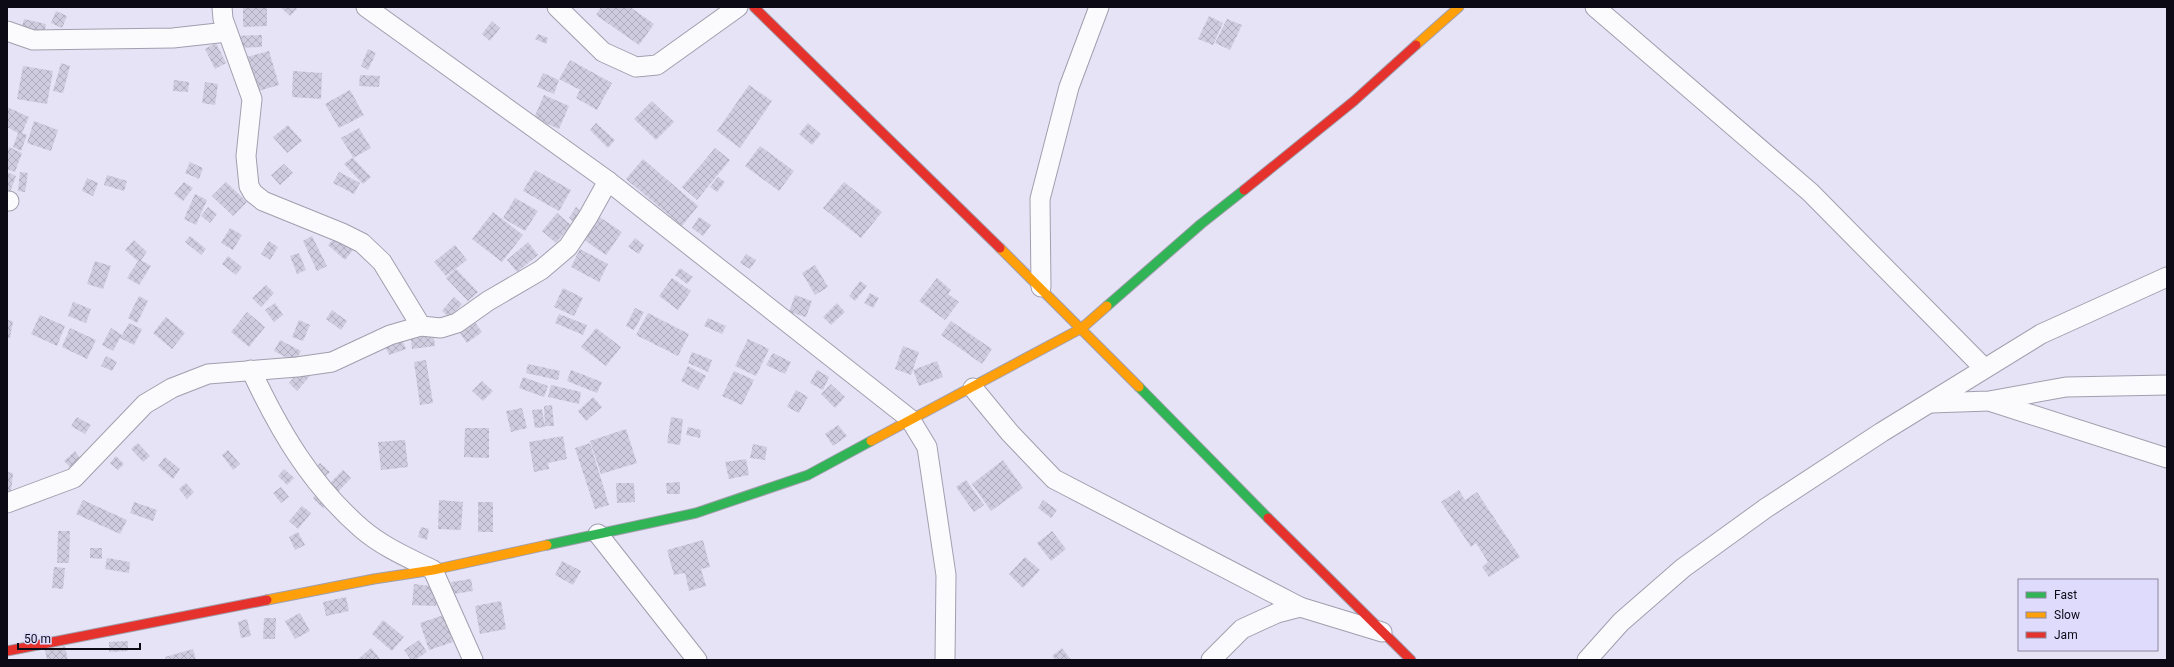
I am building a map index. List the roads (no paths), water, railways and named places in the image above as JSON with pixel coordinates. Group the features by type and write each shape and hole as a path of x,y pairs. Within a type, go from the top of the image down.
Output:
{"street":[{"path":"222,7 223,19 227,32 252,99 246,156 249,186 253,193 263,201 342,233 362,243 382,262 421,326"},
{"path":"366,7 608,181 910,419 927,447 946,575 945,660"},
{"path":"556,7 603,52 636,67 658,65 738,7"},
{"path":"754,7 1041,287 1411,660"},
{"path":"1041,287 1040,199 1069,87 1099,7"},
{"path":"7,651 374,579 433,570 696,513 808,475 910,419 973,388 1082,328 1201,224 1354,101 1459,7"},
{"path":"1595,7 1810,192 1984,368"},
{"path":"7,31 33,40 173,38 227,32"},
{"path":"7,503 74,478 145,404 172,388 208,374 297,368 332,362 390,335 421,326 441,328 457,323 488,301 542,270 568,247 588,217 608,181"},
{"path":"1587,660 1621,622 1683,568 1766,508 1882,432 1931,404 1984,368 2041,334 2167,277"},
{"path":"251,370 265,401 305,468 336,504 369,534 399,554 433,570 473,660"},
{"path":"1931,404 1989,401 2066,387 2167,385"},
{"path":"973,388 1010,434 1054,478 1300,607 1382,632"},
{"path":"1989,401 2167,458"},
{"path":"598,534 696,660"},
{"path":"1211,660 1242,628 1277,613 1300,607"}]}
